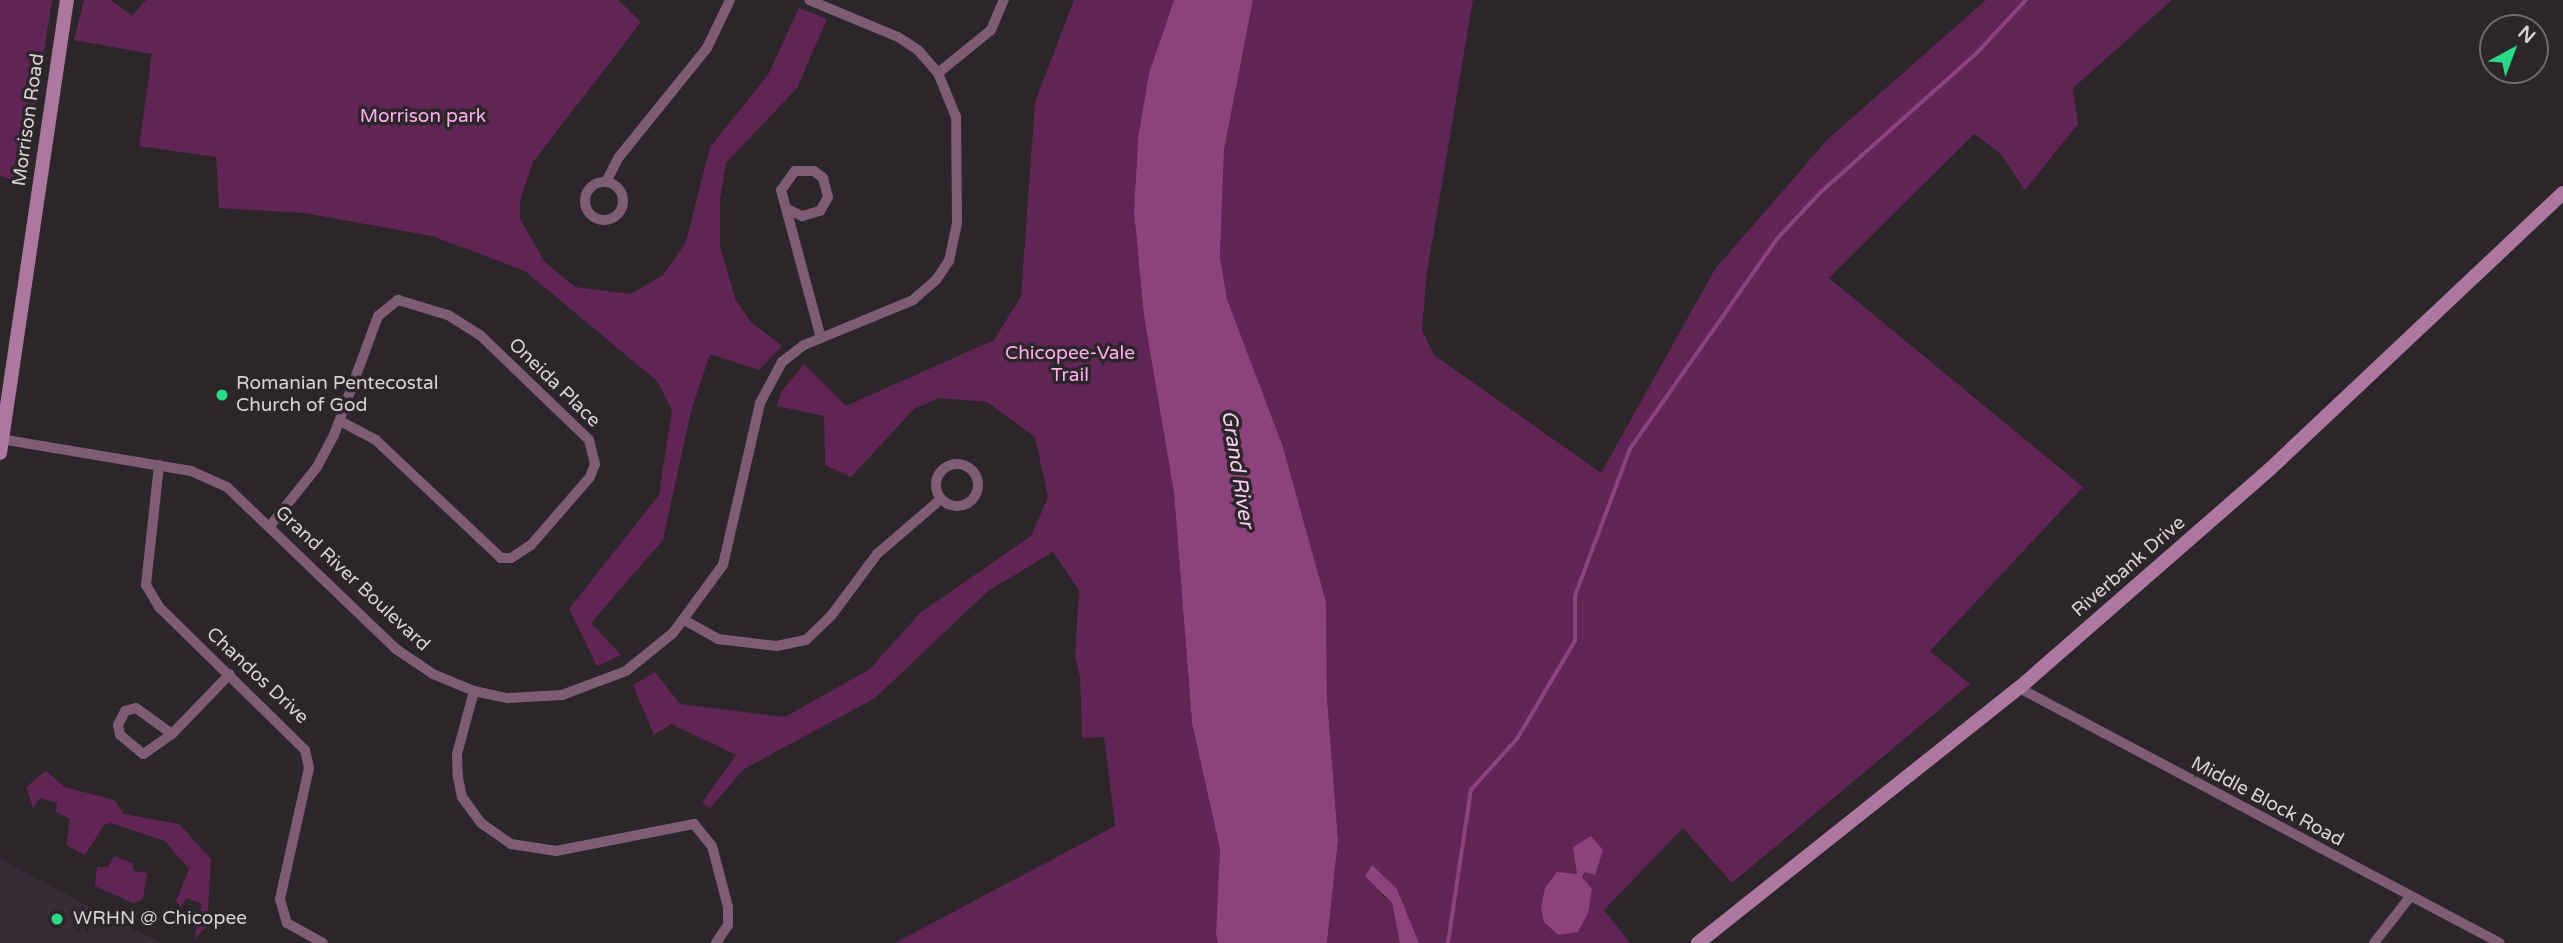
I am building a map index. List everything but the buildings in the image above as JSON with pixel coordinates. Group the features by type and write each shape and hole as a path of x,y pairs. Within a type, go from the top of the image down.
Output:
{"street":[{"name":"Morrison Road","path":"1,444 67,0"},
{"path":"606,182 619,156 707,48 730,0"},
{"name":"Grand River Boulevard","path":"1,444 191,471 227,487 396,649 433,674 474,691 543,698 580,691 639,662 684,620 723,565 766,386 790,354 821,338 913,300 936,280 949,261 957,222 957,129 949,94 938,73 918,50 898,37 808,0"},
{"path":"938,73 991,30 1004,0"},
{"path":"787,209 802,216 820,211 828,197 823,177 806,169 788,175 781,190 821,338"},
{"name":"Riverbank Drive","path":"1698,943 2020,688 2269,470 2563,193"},
{"name":"Oneida Place","path":"270,526 317,467 340,421 378,316 390,302 412,301 463,322 480,335 589,440 595,464 590,477 531,545 512,558 501,558 376,440 340,421"},
{"path":"956,464 975,473 977,491 970,502 956,506 941,499 936,488 942,470 956,464"},
{"name":"Chandos Drive","path":"159,465 146,585 159,607 305,750 309,768 280,907 287,923 323,943"},
{"path":"684,620 718,639 777,646 806,640 831,616 877,554 941,499"},
{"path":"172,734 136,708 125,711 118,724 120,735 143,754 172,734 230,674"},
{"name":"Middle Block Road","path":"2020,688 2500,943"},
{"path":"474,691 457,754 458,777 462,797 481,823 512,844 556,851 694,824 712,846 728,907 729,925 716,943"},
{"path":"2374,943 2410,897"}],"shaded area":[{"name":"WRHN @ Chicopee","path":"0,859 68,895 161,943 0,943"}],"green space":[{"path":"0,0 52,0 23,184 0,176"},
{"name":"Morrison park","path":"84,0 111,0 132,16 146,0 618,0 641,22 533,162 520,201 520,218 544,261 575,287 631,294 663,275 686,242 710,147 768,75 799,8 827,19 797,88 726,163 720,199 720,247 736,301 751,322 782,346 759,370 710,354 691,411 663,540 591,623 621,655 597,666 569,609 659,495 672,410 657,381 525,271 432,236 304,213 219,208 216,157 139,146 152,54 74,40"},
{"name":"Chicopee-Vale Trail","path":"1074,0 1174,0 1149,73 1138,138 1134,212 1144,316 1174,493 1192,723 1220,849 1218,943 895,943 1115,826 1104,737 1082,738 1080,677 1075,656 1079,590 1053,552 988,591 875,698 744,769 710,808 702,803 736,755 671,724 654,735 633,685 655,672 680,704 785,717 870,669 920,613 1031,536 1048,497 1035,437 987,402 939,398 914,409 851,477 825,465 824,416 777,406 781,392 804,364 846,406 994,340 1021,296 1035,102"},
{"path":"1253,0 1473,0 1427,271 1422,330 1434,355 1601,473 1715,269 1828,139 1986,0 2172,0 2073,88 2078,124 2025,190 2000,153 1974,134 1829,278 2083,487 1930,651 1970,684 1732,883 1683,828 1604,910 1630,943 1419,943 1397,889 1381,895 1392,903 1400,943 1327,943 1338,840 1327,697 1326,602 1283,447 1227,300 1220,257 1224,150"},
{"path":"46,771 65,787 114,800 124,814 179,824 211,859 207,926 194,939 202,904 186,898 181,908 176,901 189,869 165,841 111,823 104,825 85,855 66,845 70,819 56,812 57,803 40,798 33,808 26,787"},
{"path":"114,856 132,863 134,871 147,873 143,900 133,903 95,886 97,867 108,867"}],"water":[{"name":"Grand River","path":"1174,0 1253,0 1224,150 1220,257 1227,299 1283,447 1326,602 1327,697 1338,840 1327,943 1218,943 1216,934 1220,849 1192,723 1174,493 1144,316 1134,212 1138,138 1149,73"},
{"path":"1591,836 1603,850 1595,875 1585,872 1582,877 1592,889 1588,913 1578,932 1558,935 1544,922 1541,907 1545,888 1557,872 1577,874 1573,847"},
{"path":"1372,865 1397,889 1419,943 1400,943 1392,903 1365,876"}],"waterway":[{"path":"1448,943 1471,790 1517,739 1575,641 1575,596 1630,449 1777,239 1821,192 1977,53 2026,0"}],"place":[{"name":"Romanian Pentecostal Church of God","path":"222,395"},
{"name":"WRHN @ Chicopee","path":"57,919"}]}
